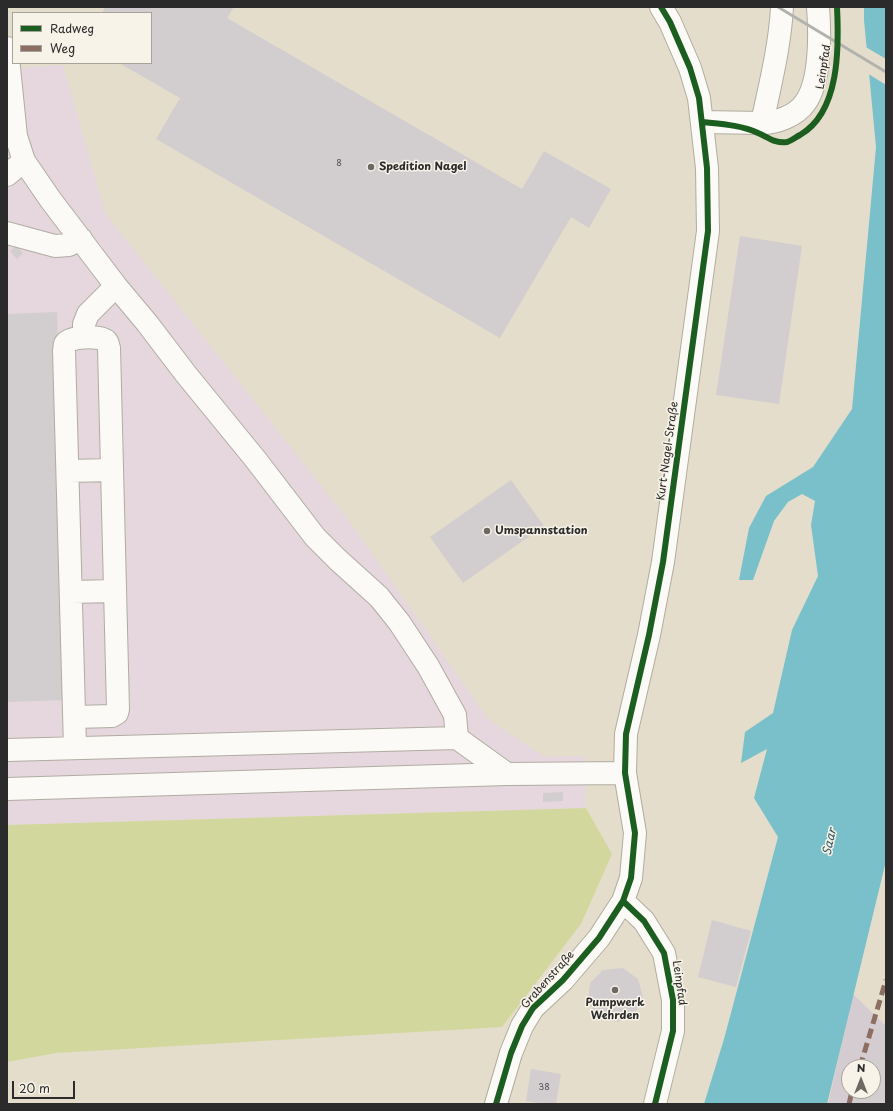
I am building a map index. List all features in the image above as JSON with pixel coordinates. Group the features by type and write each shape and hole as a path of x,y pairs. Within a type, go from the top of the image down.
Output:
{"street":[{"name":"Kurt-Nagel-Straße","path":"623,901 631,878 635,833 625,773 626,734 649,635 663,562 708,231 707,168 699,98 690,68 670,22 661,7"},
{"path":"762,123 781,23 782,7"},
{"path":"702,122 769,123 792,115 805,104 814,86 820,27 818,7"},
{"path":"7,48 16,136 24,161 50,199 116,286 256,460 315,538 379,597 399,622 428,666 455,715 457,738"},
{"path":"7,175 24,161"},
{"path":"7,233 55,246 69,245 81,239"},
{"path":"84,337 84,324 88,314 116,286"},
{"path":"75,717 112,716 117,713 118,709 109,348 108,342 105,340 84,337 69,340 65,344 64,350 75,717 73,723 75,748"},
{"path":"68,471 112,470"},
{"path":"71,592 115,591"},
{"path":"7,750 260,742 457,738 507,774"},
{"path":"7,789 507,774 625,773"},
{"name":"Grabenstraße","path":"496,1104 511,1053 525,1020 533,1008 563,980 599,938 623,901"},
{"name":"Leinpfad","path":"623,901 644,921 664,953 673,1000 673,1032 655,1104"}],"shaded area":[{"path":"63,65 105,213 350,522 489,720 545,757 585,756 586,808 7,825 7,69"},
{"path":"853,994 886,1026 886,1104 828,1104"}],"green space":[{"path":"586,808 612,854 581,924 502,1027 56,1053 7,1062 7,825"}],"water":[{"name":"Saar","path":"864,7 886,7 886,861 827,1104 704,1104 724,1039 778,837 754,798 767,749 741,763 745,732 773,713 792,630 818,576 811,525 815,501 802,494 788,502 774,521 753,580 739,580 749,528 766,496 813,467 852,409 876,147"}],"pier":[{"path":"864,46 886,59 886,85 867,73"}],"building":[{"path":"105,7 234,7 227,18 522,189 544,151 611,189 589,228 571,217 500,338 156,139 180,98 121,64 152,64 152,12 102,12"},
{"path":"740,236 802,246 779,404 716,395"},
{"path":"16,246 23,253 17,259 10,251"},
{"path":"57,312 67,700 7,702 7,314"},
{"name":"Umspannstation","path":"511,480 544,526 463,583 430,537"},
{"path":"563,792 563,801 543,802 543,793"},
{"path":"712,920 751,931 736,987 698,977"},
{"name":"Pumpwerk Wehrden","path":"623,968 638,979 643,997 635,1014 618,1022 599,1018 588,1002 590,983 603,970"},
{"path":"881,1060 886,1061 886,1104 856,1104 858,1099 881,1099"},
{"path":"531,1069 561,1074 556,1104 526,1101"}],"railway":[{"path":"778,7 886,72"}],"marked path":[{"path":"862,1059 886,980"},
{"path":"849,1104 850,1099"}],"cycle path":[{"path":"496,1104 511,1053 522,1026 533,1008 563,980 599,938 623,901 631,878 635,833 625,773 626,734 649,635 663,562 708,231 707,168 699,98 690,68 670,22 661,7"},
{"path":"702,122 745,128 779,142 787,142 792,140 813,125 823,111 830,95 834,77 838,41 837,7"},
{"path":"623,901 644,921 664,953 673,1000 673,1031 655,1104"}],"place":[{"name":"Spedition Nagel","path":"371,167"},
{"name":"Umspannstation","path":"487,531"},
{"name":"Pumpwerk Wehrden","path":"615,990"}]}
